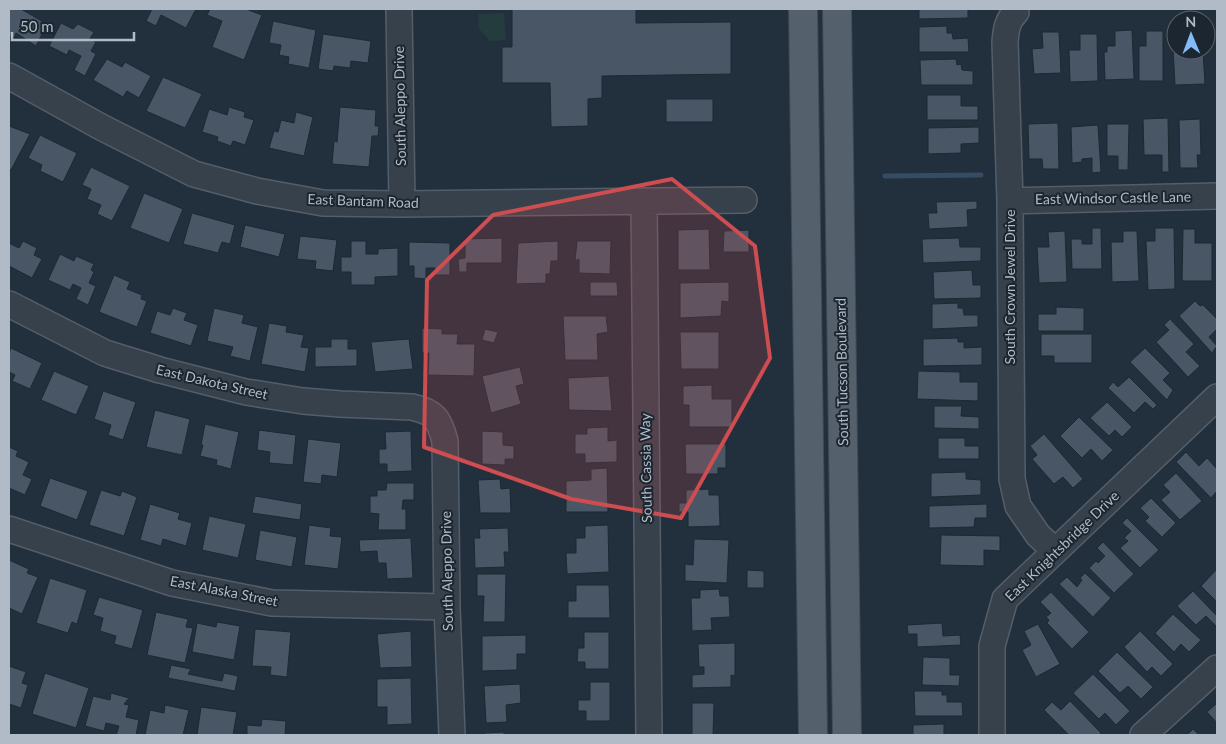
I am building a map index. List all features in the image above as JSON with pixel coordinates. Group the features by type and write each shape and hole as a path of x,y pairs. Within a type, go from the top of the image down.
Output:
{"main road":[{"path":"803,9 813,735"},
{"name":"South Tucson Boulevard","path":"837,9 847,735"}],"street":[{"name":"South Aleppo Drive","path":"399,9 402,204"},
{"name":"South Crown Jewel Drive","path":"1015,10 1007,26 1004,42 1010,201 1012,480 1018,506 1038,535 1055,551"},
{"name":"East Bantam Road","path":"9,76 101,127 194,174 257,191 323,202 402,204 744,200"},
{"name":"East Windsor Castle Lane","path":"1010,201 1217,196"},
{"name":"South Cassia Way","path":"644,201 649,735"},
{"name":"East Dakota Street","path":"9,304 105,353 160,370 246,392 303,401 412,407 434,411"},
{"name":"East Knightsbridge Drive","path":"992,735 992,646 1005,599 1217,397"},
{"name":"South Aleppo Drive","path":"434,411 441,425 445,441 447,607 452,735"},
{"name":"East Alaska Street","path":"9,529 172,582 272,603 447,607"},
{"path":"1143,735 1217,668"}],"highlighted area":[{"path":"672,179 755,246 770,358 681,518 571,499 424,447 427,280 493,215"}],"green space":[{"path":"504,13 506,40 490,41 479,29 478,14"}],"building":[{"path":"9,9 21,9 47,24 36,46 16,33 14,38 9,36"},
{"path":"152,9 196,9 186,28 161,15 156,26 146,21"},
{"path":"210,9 246,9 262,15 244,60 212,47 222,21 207,15"},
{"path":"512,9 636,9 636,23 731,22 731,74 602,76 602,98 588,99 588,126 551,127 550,83 502,83 502,47 512,47"},
{"path":"919,9 968,9 968,18 919,19"},
{"path":"273,21 316,30 309,68 288,64 289,57 279,55 281,45 269,43"},
{"path":"61,23 73,29 78,24 94,32 90,39 96,42 91,51 96,54 85,76 74,70 81,56 69,50 67,55 49,46"},
{"path":"947,26 947,33 952,33 953,39 968,38 969,52 919,52 919,27"},
{"path":"1132,30 1134,79 1105,80 1104,52 1107,52 1107,46 1115,46 1115,31"},
{"path":"1146,31 1163,31 1163,81 1139,81 1139,46 1146,46"},
{"path":"1042,32 1059,32 1061,73 1034,74 1032,49 1043,48"},
{"path":"323,34 371,41 368,63 351,61 350,68 334,66 333,71 318,69"},
{"path":"1080,34 1097,34 1098,81 1070,82 1069,50 1080,50"},
{"path":"107,59 122,67 125,62 151,76 139,98 127,91 123,97 93,80"},
{"path":"956,59 957,65 961,64 962,70 973,71 973,85 921,85 920,60"},
{"path":"1174,60 1204,60 1205,84 1175,85"},
{"path":"163,77 202,94 185,128 146,111"},
{"path":"927,95 961,95 961,106 978,106 978,120 927,120"},
{"path":"666,99 713,99 713,122 666,122"},
{"path":"229,107 245,112 244,117 254,120 245,145 233,141 231,146 217,141 218,137 202,132 209,109 227,115"},
{"path":"340,107 376,110 375,126 379,126 378,136 372,136 369,167 332,164 334,141 337,142"},
{"path":"296,112 313,117 304,156 269,148 274,131 278,132 281,120 294,123"},
{"path":"1168,118 1169,172 1162,172 1162,155 1144,155 1143,119"},
{"path":"1200,119 1201,155 1197,155 1198,168 1180,168 1179,120"},
{"path":"1058,123 1059,169 1043,169 1042,159 1029,159 1028,124"},
{"path":"1107,124 1129,124 1128,170 1118,170 1118,156 1107,156"},
{"path":"1098,125 1101,172 1092,173 1092,158 1072,163 1071,127"},
{"path":"9,126 30,134 11,170 9,169"},
{"path":"979,127 979,143 961,144 961,153 928,154 928,128"},
{"path":"40,135 77,153 63,182 40,171 42,165 28,158"},
{"path":"91,167 130,186 112,221 97,214 101,205 87,199 91,189 82,185"},
{"path":"144,193 183,209 169,243 130,228"},
{"path":"977,201 977,209 967,210 968,227 929,229 928,213 937,213 936,202"},
{"path":"192,213 235,225 230,244 222,242 218,253 183,244"},
{"path":"245,225 285,234 279,257 240,247"},
{"path":"1092,228 1101,228 1102,269 1072,269 1071,239 1082,239 1082,244 1092,244"},
{"path":"1155,228 1174,228 1175,289 1148,290 1146,241 1155,241"},
{"path":"709,229 710,270 678,270 678,230"},
{"path":"1183,229 1195,229 1195,243 1212,243 1212,281 1182,281"},
{"path":"749,230 749,252 723,252 724,231"},
{"path":"1065,231 1067,282 1039,283 1037,247 1049,247 1048,232"},
{"path":"1123,231 1137,231 1139,281 1112,282 1111,242 1123,242"},
{"path":"300,236 337,240 333,271 315,269 316,261 297,259"},
{"path":"502,238 502,263 467,263 467,272 459,272 458,259 465,258 465,239"},
{"path":"959,238 960,247 981,247 981,261 923,263 922,239"},
{"path":"23,241 37,248 34,255 42,259 32,278 9,266 9,243 19,248"},
{"path":"351,241 366,241 366,254 378,254 378,249 398,248 398,276 375,277 375,285 351,285 351,272 341,272 341,257 351,257"},
{"path":"558,241 558,261 551,261 550,274 546,274 546,283 516,284 518,243"},
{"path":"577,241 611,241 610,274 579,273 579,259 575,261"},
{"path":"409,242 450,243 450,275 434,275 435,268 426,268 426,279 414,278 414,266 409,266"},
{"path":"60,254 74,261 76,256 94,264 91,270 94,272 89,283 96,286 88,305 76,299 81,288 73,284 70,290 48,280"},
{"path":"972,270 973,285 981,285 981,298 934,299 933,272"},
{"path":"114,275 130,282 127,289 142,295 141,299 147,301 137,327 99,312"},
{"path":"590,282 617,282 618,296 590,296"},
{"path":"729,282 729,302 722,301 721,316 680,318 680,283"},
{"path":"1195,301 1200,306 1203,305 1217,319 1217,329 1209,337 1217,346 1212,353 1179,316"},
{"path":"958,303 958,308 963,308 964,315 978,315 978,327 932,329 932,304"},
{"path":"1056,307 1084,308 1084,331 1038,331 1038,314 1056,314"},
{"path":"173,308 187,313 184,320 198,325 191,346 150,333 157,311 170,315"},
{"path":"214,308 244,315 242,323 258,327 250,361 230,356 233,347 207,341"},
{"path":"563,316 606,316 608,332 597,334 598,360 565,360"},
{"path":"1170,319 1194,344 1186,352 1200,366 1188,377 1156,342 1169,330 1164,325"},
{"path":"269,323 287,326 286,332 304,335 301,347 309,348 305,372 261,364"},
{"path":"422,328 442,329 442,334 458,334 457,344 475,344 474,376 428,375 429,353 422,353"},
{"path":"485,329 498,332 494,343 482,340"},
{"path":"680,332 719,332 719,369 681,369"},
{"path":"1041,334 1092,334 1092,363 1054,363 1054,356 1041,356"},
{"path":"958,338 958,342 964,342 964,348 982,347 982,365 923,366 923,339"},
{"path":"331,339 348,339 348,349 357,349 357,366 315,367 315,347 331,347"},
{"path":"409,339 413,369 375,372 371,342"},
{"path":"11,348 42,363 30,389 12,381 15,375 9,372 9,353"},
{"path":"1145,348 1170,373 1163,380 1173,390 1167,400 1130,362"},
{"path":"520,367 524,384 516,386 521,404 491,413 482,376"},
{"path":"54,371 89,386 76,415 41,400"},
{"path":"918,371 960,372 960,382 978,382 978,401 917,399"},
{"path":"609,376 612,411 569,410 568,378"},
{"path":"1129,377 1157,405 1153,409 1145,402 1134,413 1108,388 1113,382 1118,387"},
{"path":"712,385 712,399 732,399 732,427 689,427 689,405 683,405 683,386"},
{"path":"103,391 136,402 123,440 108,435 111,425 94,419"},
{"path":"1107,402 1132,427 1122,437 1115,430 1109,436 1090,418"},
{"path":"934,406 962,406 961,416 979,417 979,429 934,428"},
{"path":"155,410 190,419 182,455 146,447"},
{"path":"1079,417 1113,450 1102,461 1091,449 1082,458 1060,436"},
{"path":"205,424 239,432 231,469 216,465 217,460 200,456"},
{"path":"608,427 608,441 617,440 617,462 585,463 585,454 575,454 575,434 587,434 587,428"},
{"path":"259,430 296,435 293,465 269,463 270,452 257,450"},
{"path":"411,431 412,471 387,472 387,464 379,464 379,449 386,449 385,432"},
{"path":"482,431 503,432 503,445 514,446 514,459 505,459 505,465 482,464"},
{"path":"1044,434 1083,479 1073,488 1063,477 1054,484 1032,459 1037,455 1030,446"},
{"path":"938,438 965,438 965,446 979,446 979,459 938,459"},
{"path":"308,439 341,443 337,477 322,475 321,484 303,482"},
{"path":"685,444 726,444 726,468 718,468 718,474 686,474"},
{"path":"9,447 18,451 16,456 29,462 23,475 32,479 25,495 9,488"},
{"path":"1186,452 1199,466 1207,458 1217,469 1217,491 1211,498 1176,462"},
{"path":"607,468 608,512 566,512 566,481 591,480 591,469"},
{"path":"966,472 966,479 981,480 981,495 931,497 931,473"},
{"path":"1176,473 1202,501 1180,520 1161,500 1170,492 1163,485"},
{"path":"50,478 88,491 77,520 40,506"},
{"path":"500,479 501,489 510,488 511,513 480,513 478,480"},
{"path":"387,483 414,483 414,500 403,500 402,509 406,509 406,530 378,530 379,514 370,513 370,496 377,496 377,490 386,490"},
{"path":"709,489 709,495 719,495 720,526 688,527 688,512 679,512 679,503 686,503 686,490"},
{"path":"101,490 120,496 122,491 137,497 124,536 89,525"},
{"path":"255,496 302,504 300,520 252,513"},
{"path":"1151,498 1176,523 1162,537 1145,521 1149,517 1140,508"},
{"path":"150,504 180,513 178,519 192,523 186,546 163,539 161,546 140,540"},
{"path":"987,504 987,518 975,518 974,527 929,528 929,506"},
{"path":"209,516 246,524 238,558 202,550"},
{"path":"1127,518 1159,550 1140,568 1120,548 1128,541 1124,538 1131,531 1122,523"},
{"path":"309,525 331,528 330,536 342,537 338,569 304,565"},
{"path":"608,525 609,572 567,574 566,553 576,553 576,538 585,538 585,526"},
{"path":"508,528 509,552 504,552 505,567 475,568 474,538 480,538 479,529"},
{"path":"260,530 297,537 292,567 255,560"},
{"path":"941,535 1000,536 1000,551 984,550 984,566 940,565"},
{"path":"411,538 413,578 387,579 386,563 378,563 377,551 360,552 359,540"},
{"path":"694,539 729,540 727,583 685,581 685,564 693,565"},
{"path":"1103,542 1134,574 1114,593 1089,568 1105,556 1097,548"},
{"path":"9,560 29,569 27,573 38,577 22,614 9,608"},
{"path":"1217,569 1217,602 1201,586"},
{"path":"747,570 764,571 764,588 747,588"},
{"path":"1085,573 1111,598 1093,617 1059,584 1067,577 1077,587 1082,580 1080,578"},
{"path":"477,574 506,574 505,622 483,622 484,596 477,596"},
{"path":"50,578 87,590 77,624 72,622 68,633 36,623"},
{"path":"576,585 609,585 610,618 568,618 568,601 576,601"},
{"path":"719,589 720,596 729,596 730,617 711,618 712,630 692,631 691,598 700,598 700,590"},
{"path":"1193,591 1217,616 1216,626 1206,616 1196,625 1177,606"},
{"path":"1051,592 1089,632 1072,649 1047,623 1049,620 1046,617 1051,613 1040,602"},
{"path":"99,597 143,610 132,649 114,644 116,636 100,631 103,618 93,615"},
{"path":"156,612 188,619 186,627 193,628 185,663 147,655"},
{"path":"1173,614 1201,640 1189,652 1181,644 1174,652 1155,633"},
{"path":"217,622 240,626 234,660 192,652 197,623 216,627"},
{"path":"942,623 943,636 960,635 961,645 917,647 917,634 908,634 907,625"},
{"path":"1038,624 1060,664 1036,677 1022,650 1031,645 1024,631"},
{"path":"255,629 291,632 287,677 270,675 271,667 252,666"},
{"path":"411,631 412,667 380,668 377,634"},
{"path":"1140,631 1173,664 1161,676 1152,667 1147,672 1124,647"},
{"path":"584,632 609,632 609,669 585,669 585,662 577,662 578,648 584,648"},
{"path":"526,635 526,654 517,654 517,670 482,671 482,636"},
{"path":"735,643 735,676 731,675 731,687 692,688 692,675 704,674 704,667 699,667 698,644"},
{"path":"1117,652 1153,687 1141,699 1128,686 1120,693 1098,671"},
{"path":"923,657 950,658 950,675 960,675 959,686 922,685"},
{"path":"171,665 191,669 188,674 222,681 224,673 238,676 235,691 168,678"},
{"path":"9,666 26,672 22,683 28,685 21,708 9,704"},
{"path":"45,673 89,688 76,728 32,714"},
{"path":"1093,674 1130,711 1116,725 1105,713 1099,719 1073,693"},
{"path":"411,678 412,724 387,725 387,707 377,707 377,679"},
{"path":"590,682 610,682 610,721 586,721 586,711 578,711 578,700 590,700"},
{"path":"520,684 521,703 506,705 507,722 486,723 484,686"},
{"path":"914,691 942,691 942,695 947,695 947,702 962,702 963,716 915,716"},
{"path":"111,693 129,698 124,704 129,705 126,717 139,720 136,735 116,735 119,726 106,723 104,731 85,726 93,696 110,700"},
{"path":"1070,701 1101,733 1099,735 1069,735 1044,710 1052,702 1061,710"},
{"path":"692,703 714,703 713,735 692,735"},
{"path":"1217,703 1217,723 1207,712"},
{"path":"165,705 189,710 183,735 145,735 150,710 164,713"},
{"path":"201,707 237,712 233,735 197,735"},
{"path":"262,719 286,721 285,735 247,735 247,725 261,726"},
{"path":"944,724 944,735 913,735 913,725"},
{"path":"1193,729 1199,735 1187,735"},
{"path":"504,732 504,735 484,735 484,733"}],"waterway":[{"path":"885,176 981,175"}]}
